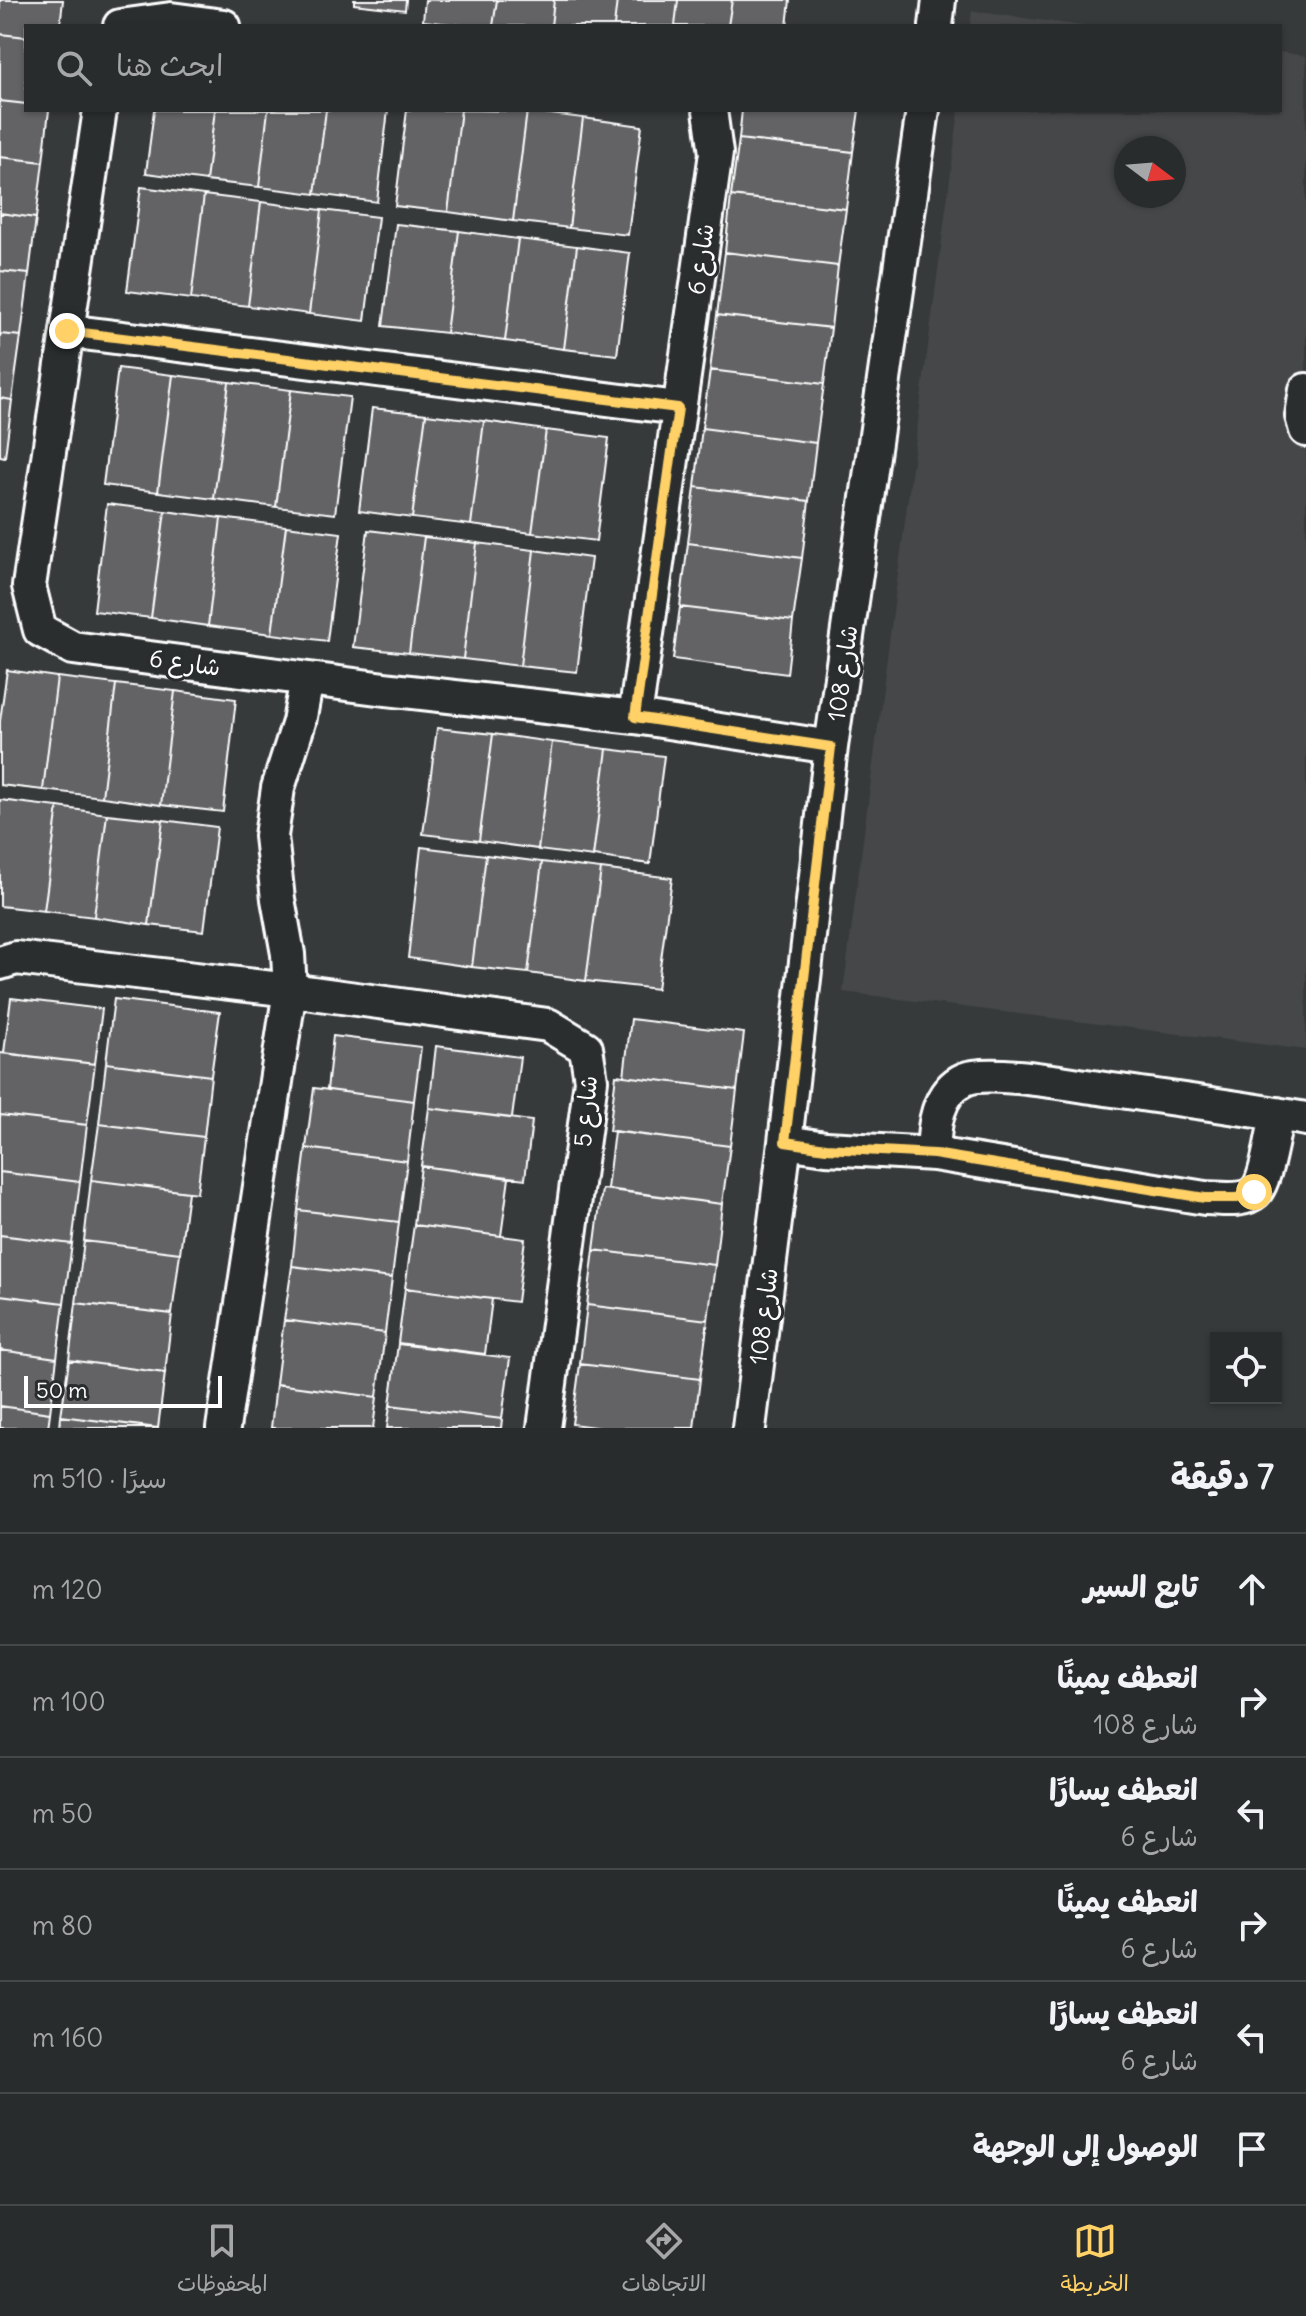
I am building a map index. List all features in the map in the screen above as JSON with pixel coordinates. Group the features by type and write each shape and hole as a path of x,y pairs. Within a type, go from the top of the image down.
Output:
{"street":[{"path":"936,24 939,0"},
{"path":"135,24 171,19 209,24"},
{"name":"شارع 6","path":"100,112 29,586 40,630 73,648 635,717 831,747"},
{"name":"شارع 6","path":"635,717 716,153 710,112"},
{"name":"شارع 108","path":"749,1428 831,747 923,112"},
{"path":"67,331 678,408"},
{"path":"1306,390 1302,416 1306,430"},
{"path":"223,1428 290,990 288,954 271,836 278,788 299,722 307,679"},
{"name":"شارع 5","path":"0,963 16,958 290,990 548,1025 586,1048 591,1080 544,1428"},
{"path":"934,1154 936,1120 952,1087 965,1079 982,1076 1039,1080 1291,1116"},
{"path":"785,1142 826,1148 934,1154 1205,1198 1237,1198 1251,1194 1258,1187 1273,1137 1291,1116"}],"shaded area":[{"path":"972,11 1069,24 970,24"},
{"path":"1282,52 1306,56 1306,1050 843,992 959,112 1282,112"}],"building":[{"path":"0,0 63,0 60,24 24,24 24,37 0,34"},
{"path":"354,0 406,0 405,10 354,4"},
{"path":"425,0 497,0 493,24 423,21"},
{"path":"497,0 554,0 551,24 493,24"},
{"path":"554,0 617,0 614,24 551,24"},
{"path":"617,0 678,0 675,24 614,24"},
{"path":"678,0 732,0 728,24 675,24"},
{"path":"732,0 790,0 787,24 728,24"},
{"path":"0,34 24,37 24,104 0,101"},
{"path":"0,101 24,104 24,112 49,112 43,162 0,157"},
{"path":"154,112 215,112 206,181 146,173"},
{"path":"215,112 268,112 259,187 206,181"},
{"path":"268,112 326,112 315,194 259,187"},
{"path":"326,112 388,112 377,202 315,194"},
{"path":"407,112 461,112 448,212 395,206"},
{"path":"461,112 527,112 513,221 448,212"},
{"path":"527,112 583,118 569,228 513,221"},
{"path":"742,112 859,112 853,152 739,139"},
{"path":"583,118 642,126 628,235 569,228"},
{"path":"739,139 853,152 846,209 731,196"},
{"path":"0,157 43,162 36,218 0,213"},
{"path":"141,187 204,195 191,299 127,291"},
{"path":"204,195 261,202 248,306 191,299"},
{"path":"731,196 846,209 838,266 725,252"},
{"path":"261,202 322,210 309,314 248,306"},
{"path":"322,210 378,217 365,321 309,314"},
{"path":"0,213 36,218 29,274 0,271"},
{"path":"396,224 459,231 446,333 383,326"},
{"path":"459,231 518,239 505,341 446,333"},
{"path":"518,239 577,246 564,349 505,341"},
{"path":"577,246 630,253 617,355 564,349"},
{"path":"725,252 838,266 831,328 717,315"},
{"path":"0,271 29,274 21,336 0,334"},
{"path":"717,315 831,328 824,384 710,370"},
{"path":"0,334 21,336 12,400 0,398"},
{"path":"118,368 173,375 158,492 103,485"},
{"path":"710,370 824,384 816,443 702,428"},
{"path":"173,375 229,382 214,499 158,492"},
{"path":"229,382 291,390 276,507 214,499"},
{"path":"291,390 350,397 335,514 276,507"},
{"path":"0,398 12,400 5,457 0,456"},
{"path":"372,408 426,414 412,518 359,511"},
{"path":"426,414 484,421 471,525 412,518"},
{"path":"484,421 546,430 532,533 471,525"},
{"path":"702,428 816,443 809,501 695,487"},
{"path":"546,430 609,438 596,541 532,533"},
{"path":"695,487 809,501 802,558 688,543"},
{"path":"107,504 165,511 151,618 94,611"},
{"path":"165,511 221,518 208,626 151,618"},
{"path":"221,518 286,526 272,634 208,626"},
{"path":"286,526 341,533 327,641 272,634"},
{"path":"368,530 424,537 409,653 353,647"},
{"path":"424,537 477,543 463,659 409,653"},
{"path":"477,543 534,550 520,666 463,659"},
{"path":"688,543 802,558 793,621 680,607"},
{"path":"534,550 591,558 577,672 520,666"},
{"path":"680,607 793,621 787,674 673,659"},
{"path":"7,670 57,677 43,790 0,785 0,721"},
{"path":"57,677 116,684 102,797 43,790"},
{"path":"116,684 175,691 161,805 102,797"},
{"path":"175,691 236,699 223,812 161,805"},
{"path":"437,728 493,734 479,841 423,834"},
{"path":"493,734 552,742 538,849 479,841"},
{"path":"552,742 607,749 593,857 538,850"},
{"path":"607,749 664,756 650,864 593,856"},
{"path":"0,800 58,807 44,911 0,906"},
{"path":"58,807 107,814 94,917 44,911"},
{"path":"107,814 163,820 149,925 94,917"},
{"path":"163,820 217,827 204,931 149,925"},
{"path":"421,847 486,855 472,967 408,958"},
{"path":"486,855 542,862 528,973 472,967"},
{"path":"542,862 601,869 586,981 528,973"},
{"path":"601,869 672,878 657,989 586,981"},
{"path":"11,998 102,1009 95,1064 4,1053"},
{"path":"114,999 220,1012 211,1076 106,1063"},
{"path":"631,1019 744,1033 737,1090 624,1076"},
{"path":"333,1036 421,1047 414,1101 327,1090"},
{"path":"436,1046 520,1057 512,1118 429,1108"},
{"path":"0,1053 95,1064 87,1125 0,1115"},
{"path":"106,1063 211,1076 204,1137 99,1124"},
{"path":"616,1075 737,1090 730,1146 609,1131"},
{"path":"314,1088 414,1101 407,1161 306,1148"},
{"path":"429,1108 532,1121 525,1179 421,1166"},
{"path":"0,1115 87,1125 80,1182 0,1172"},
{"path":"99,1124 204,1137 197,1193 91,1180"},
{"path":"614,1131 730,1146 722,1204 607,1189"},
{"path":"306,1148 407,1161 399,1222 298,1210"},
{"path":"421,1166 509,1178 501,1236 414,1225"},
{"path":"0,1172 80,1182 72,1244 0,1235"},
{"path":"91,1180 188,1192 180,1253 84,1241"},
{"path":"602,1189 722,1204 715,1265 594,1250"},
{"path":"298,1210 399,1222 392,1278 292,1266"},
{"path":"414,1225 525,1239 517,1302 405,1288"},
{"path":"0,1235 72,1244 64,1303 0,1295"},
{"path":"84,1241 180,1253 172,1314 76,1303"},
{"path":"594,1250 715,1265 708,1320 587,1305"},
{"path":"292,1266 392,1278 385,1333 284,1320"},
{"path":"405,1288 492,1299 485,1354 398,1343"},
{"path":"0,1295 64,1303 57,1358 0,1350"},
{"path":"76,1303 172,1314 165,1373 69,1360"},
{"path":"587,1305 708,1320 700,1379 580,1364"},
{"path":"284,1320 385,1333 377,1397 276,1384"},
{"path":"398,1344 510,1358 502,1419 390,1405"},
{"path":"0,1350 57,1358 50,1413 0,1406"},
{"path":"69,1360 165,1373 158,1428 61,1416"},
{"path":"580,1364 700,1379 694,1428 602,1428 572,1424"},
{"path":"276,1384 377,1397 373,1428 271,1428"},
{"path":"390,1405 502,1419 501,1428 387,1428"},
{"path":"0,1406 50,1413 48,1428 0,1428"},
{"path":"61,1416 157,1428 60,1428"}],"route":[{"path":"67,331 678,408 635,717 831,747 785,1142 874,1152 934,1154 1205,1198 1237,1198 1254,1192"}]}
